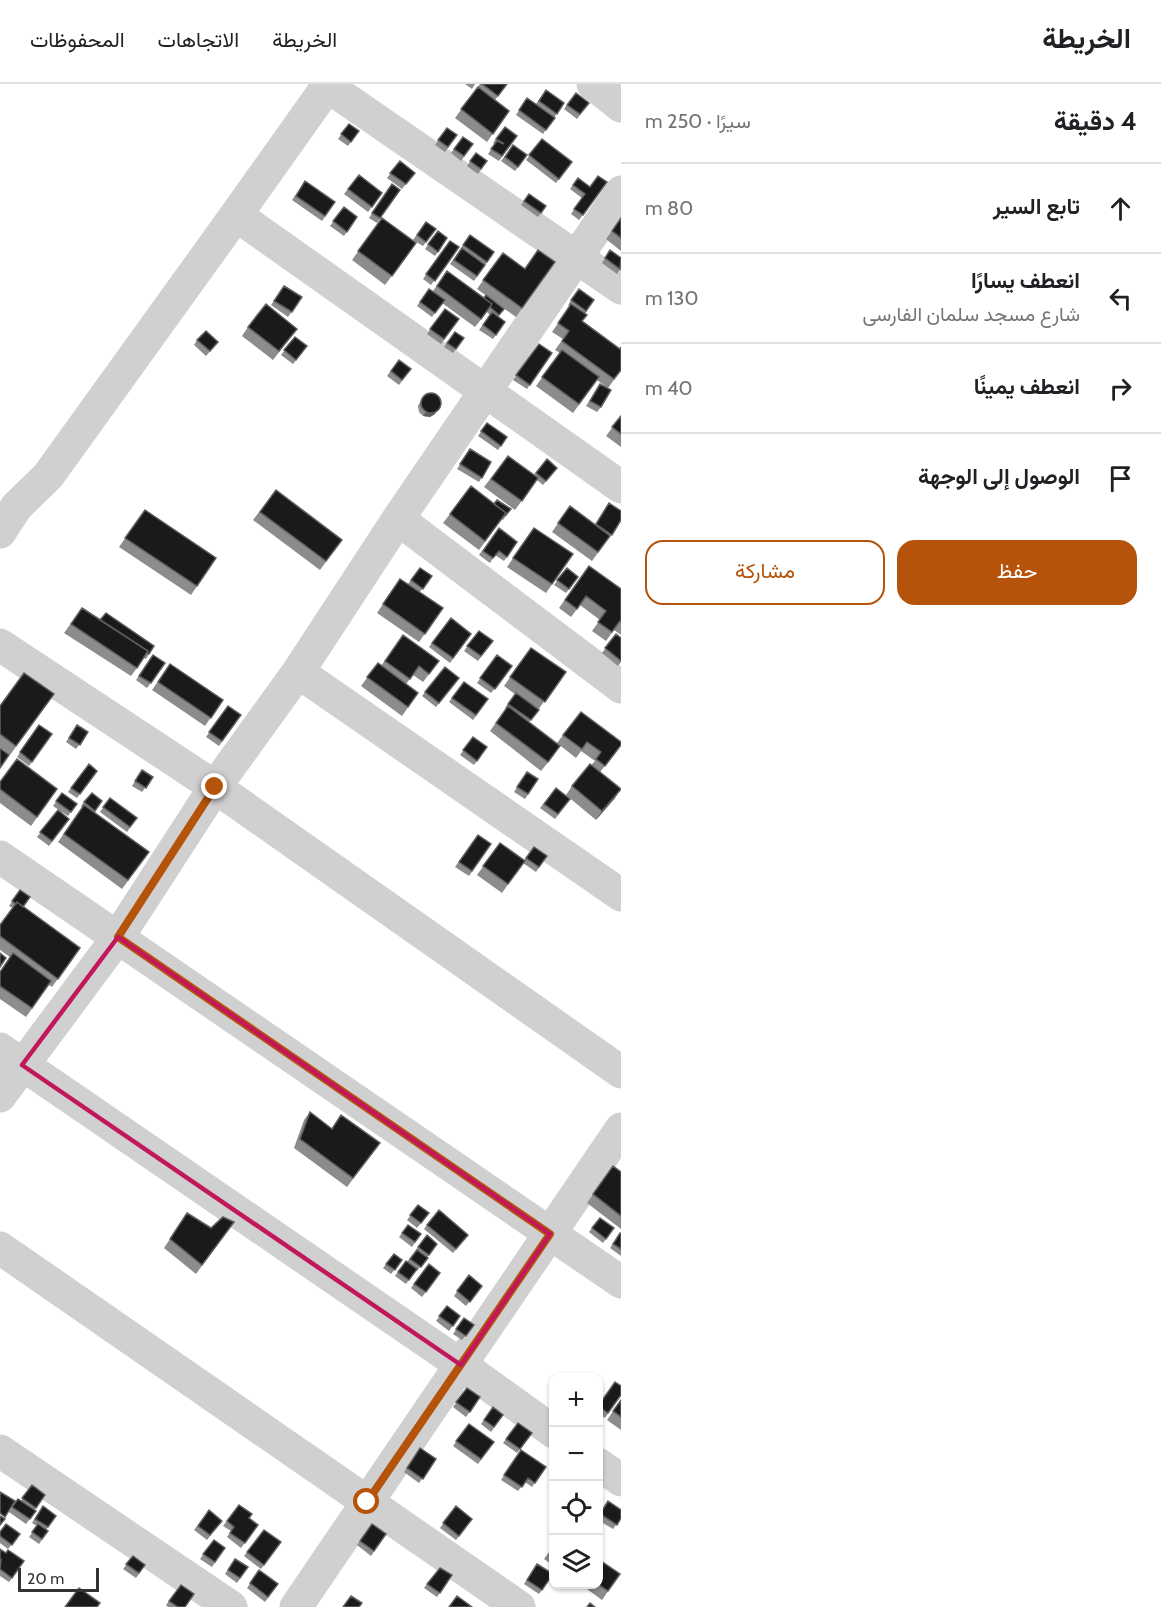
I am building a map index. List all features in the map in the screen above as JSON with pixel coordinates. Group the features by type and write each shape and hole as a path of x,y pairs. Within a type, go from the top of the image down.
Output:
{"street":[{"path":"593,84 621,106"},
{"path":"0,532 17,506 48,476 328,85 621,288"},
{"path":"0,1096 11,1057 118,937 215,787 298,672 398,519 621,192"},
{"path":"236,215 621,487"},
{"path":"398,519 621,687"},
{"path":"0,645 215,787 621,1072"},
{"path":"298,672 621,895"},
{"path":"0,857 621,1282"},
{"path":"11,1057 461,1365 549,1428"},
{"path":"296,1607 621,1129"},
{"path":"0,1248 519,1607"},
{"path":"0,1451 231,1607"},
{"path":"603,1467 621,1480"}],"highlighted area":[{"path":"118,937 550,1234 461,1365 22,1065"}],"building":[{"path":"482,84 507,84 498,96"},
{"path":"478,87 509,111 493,134 461,109"},
{"path":"546,90 564,103 557,114 539,101"},
{"path":"576,93 589,103 580,114 567,105"},
{"path":"527,98 555,118 546,130 519,110"},
{"path":"349,124 359,131 351,142 341,134"},
{"path":"505,127 517,136 502,156 491,149 497,141 504,144 496,139"},
{"path":"447,128 457,135 448,147 438,140"},
{"path":"463,137 473,144 464,156 454,149"},
{"path":"542,139 572,162 559,179 529,155"},
{"path":"513,145 527,155 518,167 505,157"},
{"path":"476,153 487,161 481,169 470,161"},
{"path":"400,161 415,173 406,184 390,173"},
{"path":"359,175 382,193 372,207 348,189"},
{"path":"598,176 607,182 583,215 574,209 585,194 573,185 578,178 590,187"},
{"path":"305,181 335,202 325,216 296,196"},
{"path":"392,184 400,190 380,218 372,213"},
{"path":"529,194 546,206 541,213 524,201"},
{"path":"344,207 357,217 347,232 333,221"},
{"path":"382,218 416,243 392,276 358,251"},
{"path":"621,218 621,238 612,231"},
{"path":"426,222 436,229 426,242 417,235"},
{"path":"438,231 447,238 438,252 428,244"},
{"path":"470,235 494,252 487,262 463,245"},
{"path":"450,241 459,247 435,281 426,274"},
{"path":"462,248 485,265 477,276 454,260"},
{"path":"538,250 555,262 522,308 483,280 503,253 525,269"},
{"path":"610,250 621,258 620,269 605,258"},
{"path":"447,271 492,304 481,319 437,286"},
{"path":"284,286 302,297 292,312 274,301"},
{"path":"429,289 445,300 435,313 420,302"},
{"path":"579,289 594,300 586,311 571,300"},
{"path":"486,295 504,309 499,315 490,307 492,304 484,298"},
{"path":"266,304 297,329 279,351 248,327"},
{"path":"571,304 587,315 582,321 620,349 621,347 621,370 614,379 562,341 569,331 558,323"},
{"path":"445,309 459,319 444,339 430,329"},
{"path":"492,312 505,322 496,335 483,325"},
{"path":"206,331 218,342 210,351 197,340"},
{"path":"455,332 464,338 456,349 447,343"},
{"path":"295,337 307,346 296,360 284,350"},
{"path":"539,344 552,353 530,385 516,375"},
{"path":"562,350 599,377 579,404 542,377"},
{"path":"399,360 411,369 402,380 391,371"},
{"path":"600,384 611,390 601,407 590,401"},
{"path":"431,393 438,396 441,403 438,410 431,413 424,410 421,403 424,396"},
{"path":"621,416 621,434 612,427"},
{"path":"487,423 507,437 501,446 481,431"},
{"path":"470,449 491,462 482,478 460,464"},
{"path":"508,456 538,478 522,501 491,479"},
{"path":"547,459 557,468 546,481 536,473"},
{"path":"471,486 506,513 485,541 450,514"},
{"path":"276,490 342,540 326,561 260,512"},
{"path":"497,500 511,509 506,515 494,504"},
{"path":"609,503 621,511 621,520 612,535 596,524"},
{"path":"570,506 610,536 598,552 558,523"},
{"path":"145,510 216,558 197,586 125,538"},
{"path":"499,528 517,542 507,557 499,551 493,558 483,551"},
{"path":"534,528 573,554 552,584 513,558"},
{"path":"589,566 621,589 621,622 612,632 598,622 606,611 586,596 577,609 565,600"},
{"path":"420,568 432,576 423,589 411,580"},
{"path":"567,568 578,577 569,589 557,580"},
{"path":"400,579 443,608 425,634 383,604"},
{"path":"82,608 148,651 137,668 71,624"},
{"path":"106,613 154,646 149,654 148,651 100,620"},
{"path":"451,618 471,634 453,658 432,643"},
{"path":"479,631 493,641 481,656 467,646"},
{"path":"616,634 621,638 621,661 605,648"},
{"path":"403,635 439,661 429,674 419,666 410,679 385,661"},
{"path":"531,648 566,672 545,702 510,677"},
{"path":"153,655 165,663 151,683 139,676"},
{"path":"497,655 512,666 495,689 480,678"},
{"path":"378,663 418,693 408,707 367,677"},
{"path":"170,664 223,700 211,718 158,682"},
{"path":"445,667 459,678 439,703 425,692"},
{"path":"24,673 54,694 16,746 0,734 0,706"},
{"path":"464,682 488,699 476,715 452,698"},
{"path":"516,693 539,710 531,720 508,704"},
{"path":"228,706 241,715 222,741 209,732"},
{"path":"508,706 560,746 548,762 496,723"},
{"path":"581,712 621,742 605,766 596,759 601,752 587,742 582,749 563,735"},
{"path":"39,725 52,734 32,762 20,752"},
{"path":"77,725 88,732 80,745 69,738"},
{"path":"473,737 487,747 477,761 463,750"},
{"path":"0,748 9,755 0,768"},
{"path":"17,759 57,789 37,817 0,789 0,782"},
{"path":"89,764 97,771 80,794 71,788"},
{"path":"590,764 621,789 602,811 572,786"},
{"path":"142,770 153,777 146,788 135,781"},
{"path":"527,772 538,779 528,794 517,787"},
{"path":"556,788 570,799 558,814 544,804"},
{"path":"62,793 77,804 71,812 56,801"},
{"path":"92,793 102,801 95,811 84,802"},
{"path":"110,798 137,818 130,827 103,807"},
{"path":"84,805 149,852 128,880 64,834"},
{"path":"58,810 69,819 52,841 40,832"},
{"path":"478,835 491,844 472,871 459,862"},
{"path":"500,843 525,861 508,884 483,866"},
{"path":"534,847 547,856 539,867 526,858"},
{"path":"20,890 30,897 23,907 12,901"},
{"path":"17,902 80,948 58,979 0,936 0,925"},
{"path":"0,953 6,958 0,967"},
{"path":"13,953 51,981 32,1008 0,986 0,972"},
{"path":"310,1112 332,1129 341,1115 380,1143 353,1178 300,1139"},
{"path":"613,1166 621,1172 621,1216 593,1194"},
{"path":"418,1205 429,1213 421,1223 410,1215"},
{"path":"439,1210 468,1235 456,1249 427,1225"},
{"path":"187,1213 211,1228 223,1217 234,1222 202,1265 170,1239"},
{"path":"600,1218 614,1228 606,1239 592,1228"},
{"path":"408,1225 421,1234 415,1242 402,1233"},
{"path":"621,1234 621,1249 613,1244"},
{"path":"427,1235 437,1244 429,1255 418,1247"},
{"path":"417,1250 428,1258 421,1267 410,1259"},
{"path":"394,1254 402,1260 395,1270 386,1264"},
{"path":"406,1261 417,1269 409,1280 398,1272"},
{"path":"429,1264 440,1273 426,1292 414,1284"},
{"path":"469,1275 482,1286 470,1302 457,1291"},
{"path":"447,1306 460,1316 453,1326 439,1316"},
{"path":"464,1318 474,1325 466,1336 456,1329"},
{"path":"615,1382 621,1386 621,1395 608,1413 603,1410 603,1399"},
{"path":"467,1388 480,1397 470,1412 456,1402"},
{"path":"621,1400 621,1417 613,1411"},
{"path":"493,1407 503,1415 494,1427 484,1420"},
{"path":"518,1423 532,1433 520,1449 506,1439"},
{"path":"469,1424 494,1442 481,1459 456,1441"},
{"path":"420,1448 436,1459 423,1479 407,1468"},
{"path":"521,1450 546,1467 535,1483 528,1478 522,1487 504,1475"},
{"path":"32,1485 45,1495 36,1508 22,1498"},
{"path":"0,1492 15,1501 5,1517 0,1513"},
{"path":"18,1499 36,1511 30,1519 12,1507"},
{"path":"608,1501 621,1510 621,1518 617,1525 603,1516 603,1509"},
{"path":"239,1505 252,1514 249,1518 258,1525 245,1543 230,1533 234,1527 227,1521"},
{"path":"43,1506 56,1516 48,1527 35,1519"},
{"path":"456,1506 472,1519 459,1536 443,1523"},
{"path":"209,1510 222,1521 210,1535 198,1526"},
{"path":"6,1524 20,1534 12,1545 0,1536"},
{"path":"38,1524 48,1531 42,1539 32,1532"},
{"path":"372,1524 386,1534 374,1551 360,1541"},
{"path":"264,1530 281,1542 264,1565 247,1552"},
{"path":"214,1540 225,1548 215,1562 203,1554"},
{"path":"0,1549 6,1553 8,1550 24,1561 12,1578 0,1569"},
{"path":"133,1556 145,1565 139,1573 126,1564"},
{"path":"235,1559 248,1567 240,1578 228,1570"},
{"path":"603,1562 620,1574 608,1591 603,1588"},
{"path":"537,1564 549,1572 549,1580 542,1590 527,1580"},
{"path":"440,1568 452,1575 440,1593 427,1584"},
{"path":"259,1570 278,1584 268,1597 250,1583"},
{"path":"181,1585 194,1594 185,1607 178,1607 169,1601"},
{"path":"79,1588 100,1603 97,1607 65,1607"},
{"path":"351,1596 362,1603 359,1607 343,1607"},
{"path":"457,1596 472,1607 449,1607"}],"route":[{"path":"215,787 118,937 550,1234 367,1502"}]}
